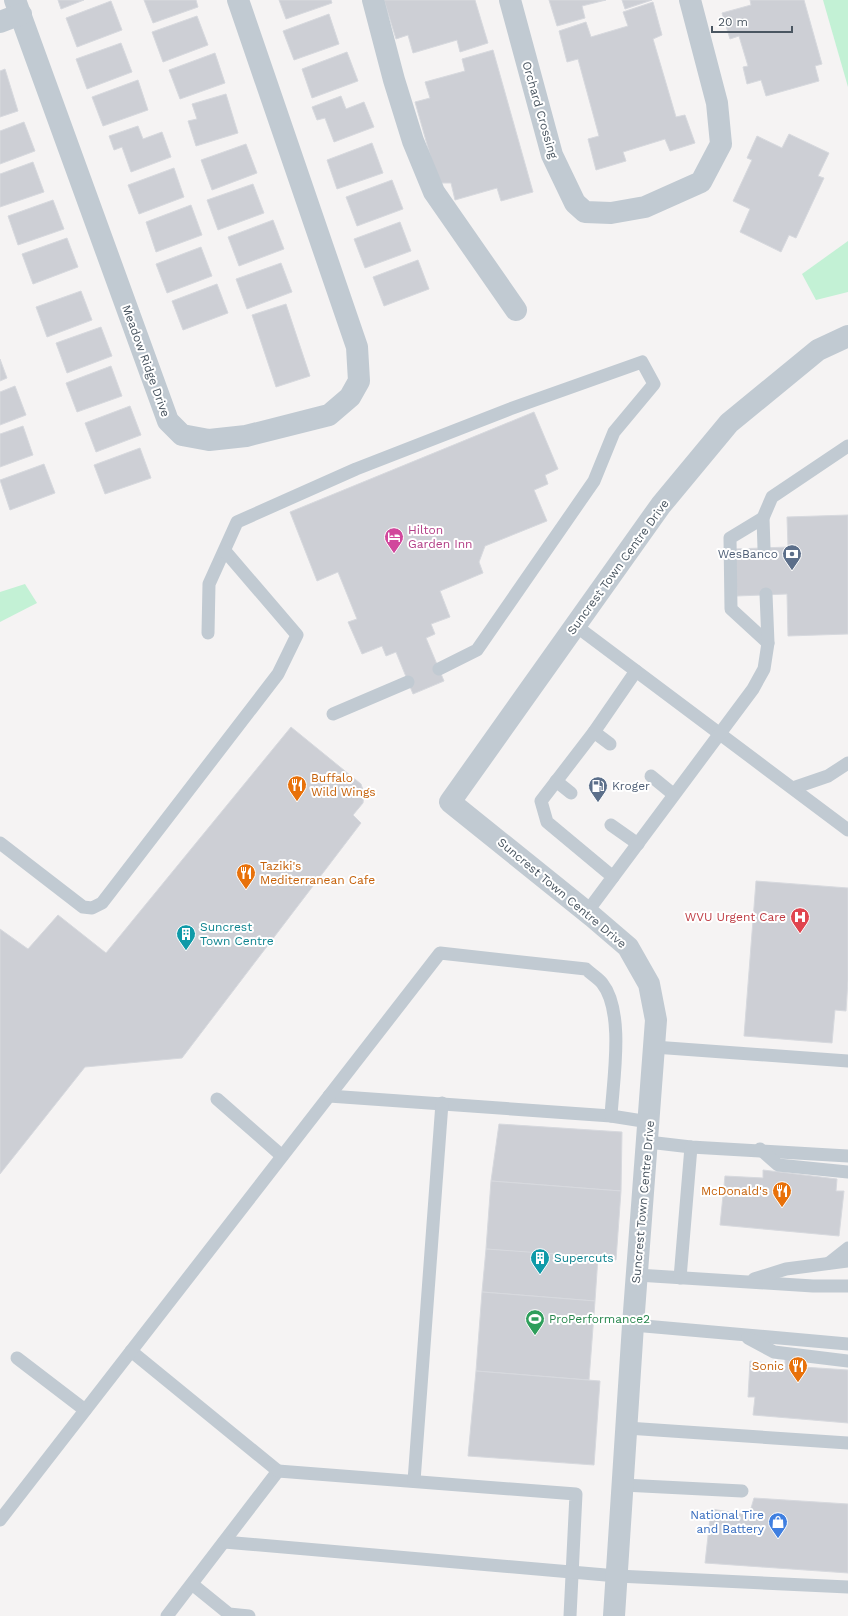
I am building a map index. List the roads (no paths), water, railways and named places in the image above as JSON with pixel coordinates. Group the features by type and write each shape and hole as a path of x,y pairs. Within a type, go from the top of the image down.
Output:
{"street":[{"name":"Meadow Ridge Drive","path":"0,22 18,7 168,421 182,435 209,440 246,436 329,415 350,397 359,381 357,347 238,0"},
{"path":"373,0 394,80 413,141 434,192 516,310"},
{"name":"Orchard Crossing","path":"510,0 552,155 575,203 585,212 611,213 645,207 701,182 721,144 716,102 690,0"},
{"name":"Suncrest Town Centre Drive","path":"614,1616 633,1325 649,1132 656,1020 649,984 628,947 587,912 450,802 661,505 729,423 818,350 848,336"}],"lane":[{"path":"208,633 209,584 237,522 363,466 510,408 642,362 654,384 614,432 594,481 477,650 439,669"},
{"path":"764,548 763,518 772,497 848,446"},
{"path":"763,518 730,538 731,609 768,643"},
{"path":"0,842 83,907 92,908 102,903 107,897 278,674 297,636 225,550"},
{"path":"587,912 673,794 753,689 764,669 768,643 766,594"},
{"path":"576,626 848,830"},
{"path":"613,877 547,822 541,801 594,732 636,671"},
{"path":"333,714 408,682"},
{"path":"594,732 610,744"},
{"path":"793,788 828,776 848,763"},
{"path":"651,776 673,794"},
{"path":"556,781 571,793"},
{"path":"611,825 638,844"},
{"path":"0,1520 440,954 586,969 602,984 611,1002 616,1025 611,1116"},
{"path":"654,1047 848,1061"},
{"path":"329,1096 611,1116 691,1147 760,1149 848,1156"},
{"path":"216,1099 282,1156"},
{"path":"414,1481 442,1103"},
{"path":"680,1278 691,1147"},
{"path":"760,1149 778,1165 848,1172"},
{"path":"826,1265 848,1248"},
{"path":"744,1281 786,1269 848,1261"},
{"path":"637,1275 813,1286 848,1286"},
{"path":"633,1325 848,1344"},
{"path":"742,1335 774,1352 848,1361"},
{"path":"131,1351 278,1471 576,1494 570,1616"},
{"path":"17,1358 85,1410"},
{"path":"627,1428 848,1443"},
{"path":"167,1616 278,1471"},
{"path":"623,1485 742,1491"},
{"path":"224,1542 617,1576 848,1587"},
{"path":"192,1584 229,1614 249,1616"}],"place":[{"name":"Hilton Garden Inn","path":"394,554"},
{"name":"WesBanco","path":"792,571"},
{"name":"Buffalo Wild Wings","path":"297,802"},
{"name":"Kroger","path":"598,803"},
{"name":"Taziki's Mediterranean Cafe","path":"246,890"},
{"name":"WVU Urgent Care","path":"800,934"},
{"name":"Suncrest Town Centre","path":"186,951"},
{"name":"McDonald's","path":"782,1208"},
{"name":"Supercuts","path":"540,1275"},
{"name":"ProPerformance2","path":"535,1336"},
{"name":"Sonic","path":"798,1383"},
{"name":"National Tire and Battery","path":"778,1539"}]}
